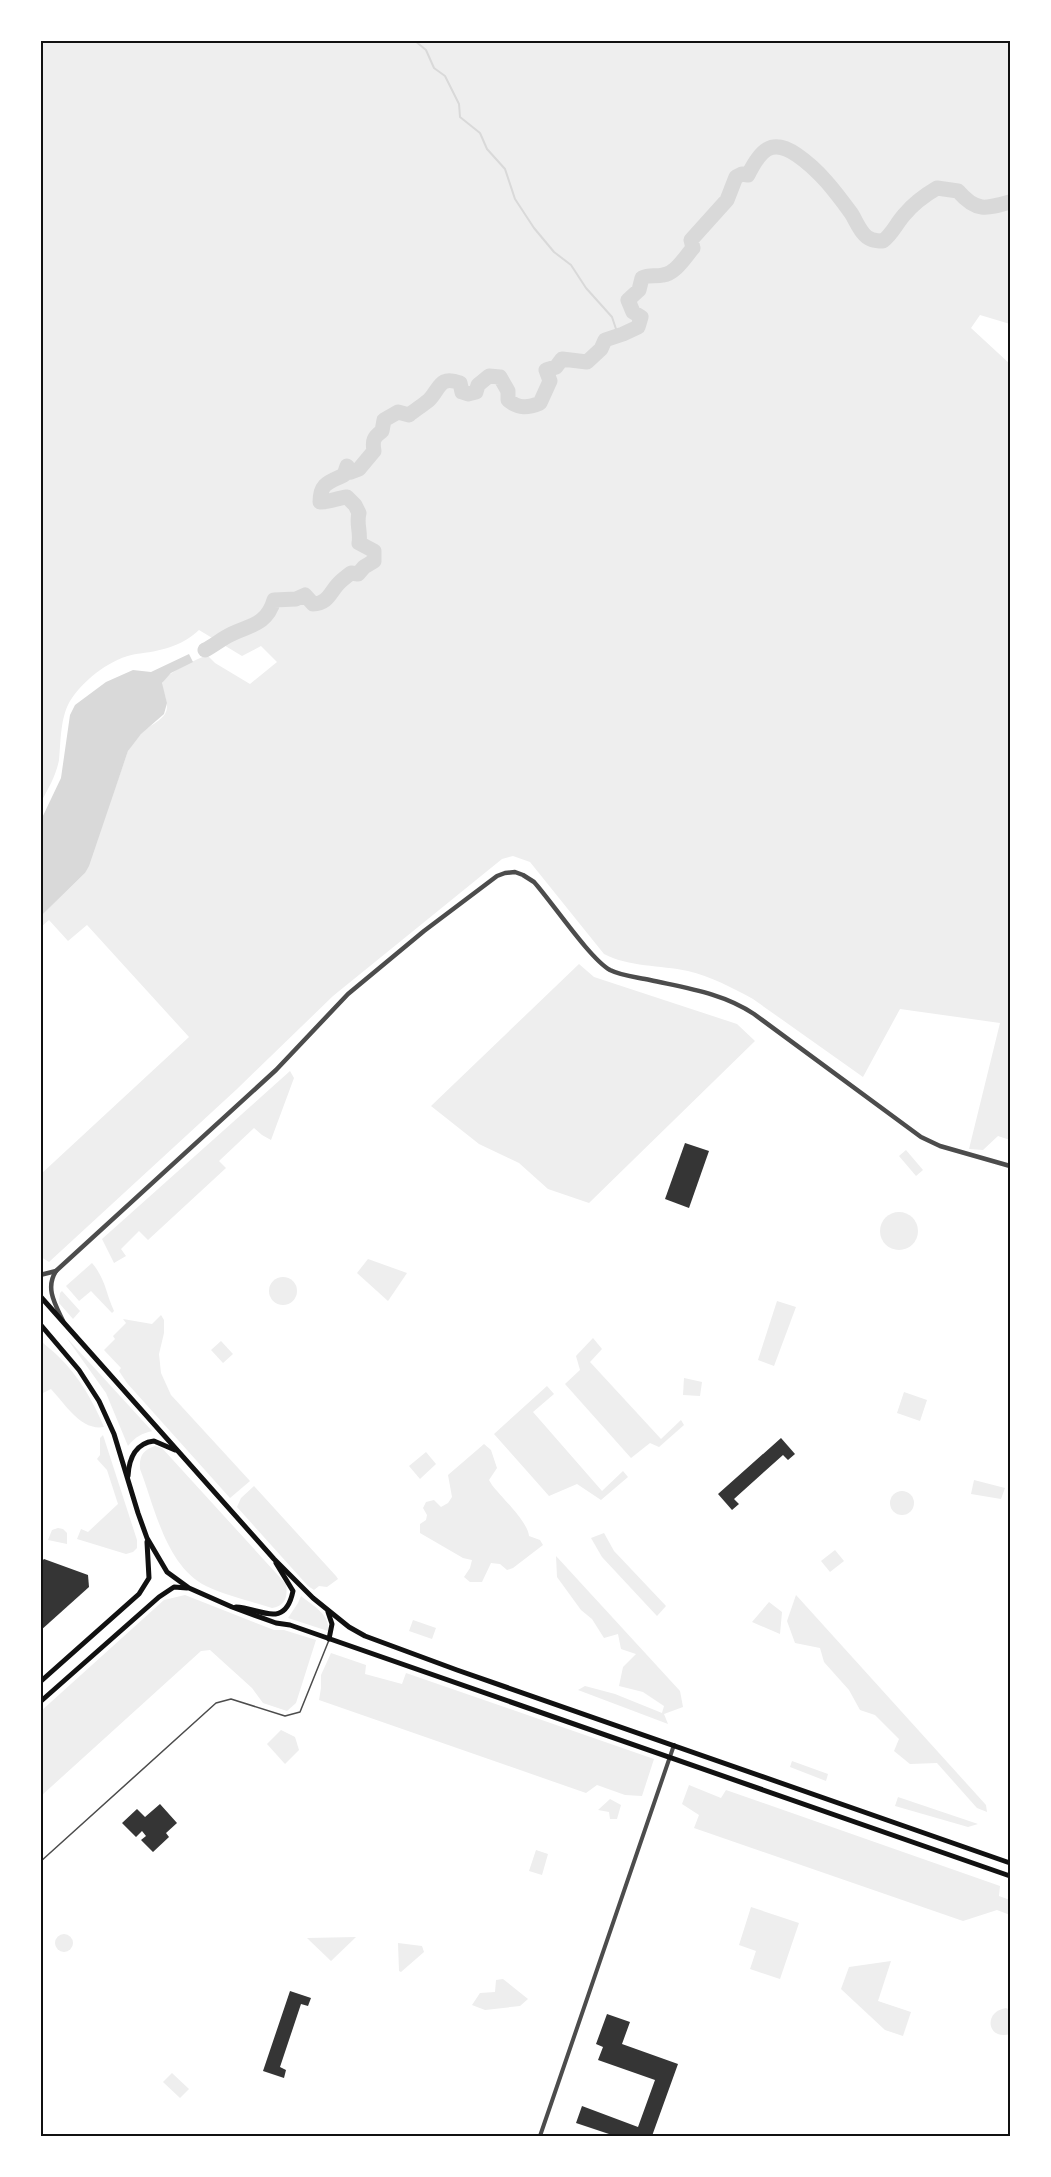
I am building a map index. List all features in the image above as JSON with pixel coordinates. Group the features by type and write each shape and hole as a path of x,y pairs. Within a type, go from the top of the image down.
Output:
{"main road":[{"path":"40,1296 274,1559 349,1627 365,1636 456,1670 1011,1863"},
{"path":"40,1324 79,1370 99,1401 114,1434 127,1481 147,1538 166,1572 189,1588 276,1623 290,1625 1011,1876"},
{"path":"127,1481 131,1458 141,1445 154,1441 169,1446 181,1454"},
{"path":"40,1682 139,1594 149,1578 147,1538"},
{"path":"232,1607 243,1607 266,1615 277,1615 286,1607 293,1591 274,1559"},
{"path":"40,1702 159,1597 174,1587 189,1588"},
{"path":"326,1608 332,1624 329,1639"},
{"path":"592,1730 600,1728 601,1723 597,1718"},
{"path":"782,1796 775,1792 775,1788 778,1785 786,1786"}],"street":[{"path":"63,1321 51,1292 51,1283 56,1271 276,1070 335,1007 363,981 423,931 488,882 505,873 523,874 534,882 607,969 618,974 680,986 731,1000 754,1014 921,1137 940,1146 1011,1166"},
{"path":"40,1275 56,1271"},
{"path":"540,2136 675,1745"}],"lane":[{"path":"40,1862 216,1703 231,1699 285,1716 300,1712 329,1639"}],"shaded area":[{"path":"41,41 1010,41 1010,324 980,315 971,328 1010,364 1010,1140 998,1136 983,1150 969,1149 1000,1023 900,1009 863,1077 753,999 729,987 688,971 634,964 604,954 530,862 513,856 502,859 333,996 237,1089 49,1262 41,1257 41,1174 189,1037 87,925 68,941 49,920 41,927 41,916 85,873 128,751 143,731 159,721 165,714 167,704 162,686 167,677 207,655 215,663 250,684 277,662 261,646 242,656 199,630 170,647 127,656 109,664 85,683 68,705 62,728 58,766 41,802"},
{"path":"189,654 193,662 171,673 162,683 167,703 164,714 141,734 128,751 89,866 85,873 41,916 41,820 61,778 70,715 75,705 106,682 133,670 151,672"},
{"path":"579,964 594,977 737,1024 755,1041 589,1203 548,1189 519,1163 479,1144 431,1106"},
{"path":"290,1071 294,1078 271,1140 254,1128 219,1161 226,1168 148,1240 139,1231 121,1249 126,1256 114,1263 102,1239"},
{"path":"906,1150 923,1170 916,1176 899,1156"},
{"path":"899,1212 913,1217 918,1231 913,1245 899,1250 885,1245 880,1231 885,1217"},
{"path":"368,1259 407,1273 388,1301 357,1273"},
{"path":"92,1263 103,1280 114,1311 112,1313 91,1291 79,1301 66,1286"},
{"path":"283,1277 293,1281 297,1291 293,1301 283,1305 273,1301 269,1291 273,1281"},
{"path":"62,1291 80,1311 73,1319 59,1303"},
{"path":"777,1301 796,1307 774,1366 758,1360"},
{"path":"161,1315 164,1320 164,1333 159,1354 161,1373 171,1395 250,1481 230,1498 127,1383 119,1371 121,1368 104,1350 115,1339 113,1336 126,1323 123,1319 152,1324"},
{"path":"66,1337 153,1431 139,1436 128,1446 106,1393"},
{"path":"593,1338 602,1349 590,1362 661,1439 681,1420 684,1425 659,1447 650,1443 631,1458 565,1384 580,1370 576,1356"},
{"path":"41,1341 66,1364 79,1380 104,1427 88,1425 74,1416 51,1389 41,1394"},
{"path":"221,1341 233,1354 223,1363 211,1350"},
{"path":"684,1378 702,1382 700,1396 683,1395"},
{"path":"547,1386 554,1394 533,1412 602,1491 623,1471 628,1477 601,1500 577,1484 549,1496 494,1434"},
{"path":"904,1392 927,1400 920,1421 897,1413"},
{"path":"103,1435 137,1540 137,1548 126,1554 77,1539 81,1529 88,1532 118,1504 107,1470 97,1459 100,1455 100,1438"},
{"path":"484,1444 491,1450 497,1468 489,1480 524,1524 529,1536 540,1540 543,1545 513,1568 507,1570 500,1564 491,1563 482,1582 470,1582 464,1577 472,1560 463,1558 420,1533 420,1524 426,1520 427,1515 423,1508 426,1502 434,1500 441,1507 448,1503 452,1497 448,1475"},
{"path":"155,1446 162,1448 286,1584 286,1597 283,1603 272,1608 230,1596 206,1586 192,1577 181,1565 164,1535 140,1469 143,1454 147,1449"},
{"path":"426,1452 436,1464 420,1479 409,1466"},
{"path":"974,1480 1005,1488 1001,1499 971,1494"},
{"path":"254,1486 338,1579 327,1587 319,1586 314,1590 308,1586 237,1507 241,1498"},
{"path":"902,1491 911,1494 914,1503 911,1512 902,1515 893,1512 890,1503 893,1494"},
{"path":"58,1528 67,1533 67,1544 48,1540 52,1530"},
{"path":"604,1533 614,1551 666,1606 657,1616 602,1557 591,1538"},
{"path":"835,1550 844,1561 830,1572 821,1561"},
{"path":"556,1556 680,1691 683,1707 664,1714 668,1724 578,1690 585,1686 615,1694 662,1713 664,1706 643,1692 619,1686 623,1667 636,1654 621,1649 618,1634 604,1638 592,1619 581,1610 557,1577"},
{"path":"185,1595 274,1630 284,1630 316,1640 296,1703 287,1711 263,1703 252,1688 210,1650 201,1651 41,1796 41,1711 164,1600"},
{"path":"796,1595 986,1805 987,1812 977,1808 937,1763 910,1764 894,1751 899,1739 875,1715 860,1710 849,1690 824,1662 820,1648 795,1643 787,1621"},
{"path":"301,1596 324,1615 328,1631 288,1618"},
{"path":"769,1602 782,1612 780,1634 752,1622"},
{"path":"413,1620 436,1628 432,1639 409,1631"},
{"path":"331,1653 366,1665 365,1674 402,1684 406,1673 654,1759 642,1796 625,1795 597,1785 586,1793 319,1700 321,1675"},
{"path":"281,1730 295,1737 299,1750 285,1764 267,1744"},
{"path":"792,1761 828,1774 826,1781 790,1767"},
{"path":"689,1785 721,1798 726,1790 1000,1886 999,1896 1010,1900 1010,1915 997,1910 963,1921 694,1828 699,1815 682,1804"},
{"path":"898,1797 978,1824 968,1827 895,1806"},
{"path":"610,1799 621,1805 617,1819 610,1819 609,1812 598,1810"},
{"path":"536,1850 548,1854 542,1875 529,1871"},
{"path":"751,1907 799,1923 780,1979 750,1969 756,1951 739,1945"},
{"path":"64,1934 70,1937 73,1943 70,1949 64,1952 58,1949 55,1943 58,1937"},
{"path":"356,1937 331,1961 307,1938"},
{"path":"398,1943 422,1946 424,1952 401,1972 399,1971"},
{"path":"891,1961 878,2001 911,2012 903,2036 885,2030 841,1989 849,1967"},
{"path":"503,1979 528,1999 520,2006 485,2010 472,2005 480,1993 495,1992 496,1980"},
{"path":"1006,2008 1010,2010 1010,2034 1003,2035 993,2030 991,2020 998,2011"},
{"path":"172,2073 189,2089 180,2098 163,2082"}],"building":[{"path":"685,1143 709,1151 689,1208 665,1199"},
{"path":"781,1438 795,1454 788,1460 783,1455 734,1499 739,1504 732,1510 718,1494"},
{"path":"44,1559 88,1575 89,1587 40,1631 40,1563"},
{"path":"160,1804 177,1823 166,1833 169,1837 153,1852 141,1840 146,1836 142,1831 136,1837 122,1823 137,1809 145,1817"},
{"path":"290,1991 311,1998 308,2006 301,2004 280,2067 286,2070 284,2078 263,2071"},
{"path":"607,2014 630,2022 622,2044 678,2064 652,2136 615,2136 576,2123 582,2106 638,2127 655,2080 598,2060 603,2047 596,2044"}],"waterway":[{"path":"414,40 426,50 434,68 445,76 459,104 460,117 480,133 487,149 505,169 515,199 534,228 554,252 571,265 586,288 612,317 616,329 623,334"},
{"path":"205,650 233,633 260,621 266,616 274,600 296,599 305,595 313,604 322,602 346,576 351,573 358,574 374,561 374,551 359,543 359,513 355,505 347,497 320,502 320,496 326,484 344,475 347,466 351,472 359,469 374,451 374,439 382,431 384,420 398,412 409,415 429,400 444,382 460,383 462,392 468,394 476,392 478,385 489,376 500,377 508,391 508,400 512,403 524,407 540,403 550,381 546,370 556,367 562,359 587,362 601,349 605,340 638,327 641,317 633,312 628,300 639,290 642,278 668,274 680,264 693,248 691,240 727,200 736,177 742,174 748,175 757,159 767,149 780,147 788,150 820,174 869,239 883,241 911,207 937,188 958,191 976,206 988,207 1010,202"}]}
